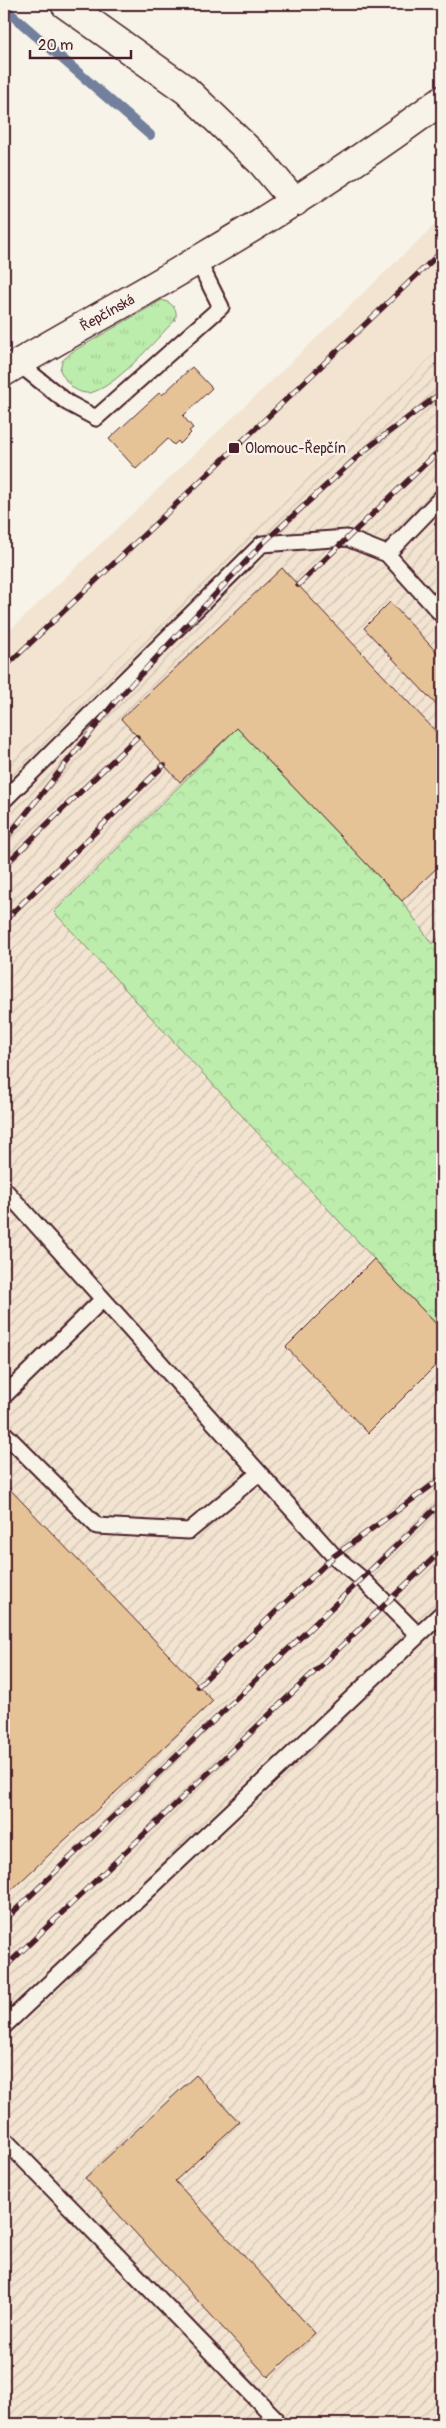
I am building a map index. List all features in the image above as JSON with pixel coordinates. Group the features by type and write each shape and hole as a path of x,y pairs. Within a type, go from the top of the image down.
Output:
{"street":[{"path":"65,4 186,90 262,163 295,202"},
{"name":"Řepčínská","path":"11,368 204,257 295,202 351,166 442,100"}],"lane":[{"path":"11,368 96,418 221,307 204,257"},
{"path":"387,554 442,498"},
{"path":"4,800 262,544 347,538 387,554 442,615"},
{"path":"4,1189 334,1556 362,1579 418,1635"},
{"path":"4,1396 103,1299"},
{"path":"4,1433 97,1526 189,1531 259,1473"},
{"path":"4,2026 442,1613"},
{"path":"4,2139 274,2417"}],"shaded area":[{"path":"442,218 442,346 4,766 4,636"},
{"path":"442,346 442,2424 4,2424 4,766"}],"green space":[{"path":"162,300 174,307 176,313 175,320 123,373 111,383 89,393 75,389 68,382 60,370 62,361 72,352"},
{"path":"237,728 402,901 432,944 442,936 442,1330 374,1259 54,912"}],"building":[{"path":"192,367 212,388 183,416 193,428 189,431 191,433 180,444 178,441 174,445 168,439 136,469 109,439 160,392 162,395"},
{"path":"442,516 442,533 434,523"},
{"path":"282,568 442,738 442,863 402,901 237,728 180,782 121,719"},
{"path":"390,602 442,658 442,711 364,628"},
{"path":"374,1259 442,1330 442,1359 368,1433 286,1347"},
{"path":"4,1483 213,1701 4,1897"},
{"path":"196,2075 239,2122 175,2181 315,2333 268,2377 85,2178"}],"waterway":[{"path":"4,8 150,135"}],"railway":[{"path":"4,668 442,251"},
{"path":"4,841 115,702 262,544 365,450 442,392"},
{"path":"298,585 442,448"},
{"path":"4,866 137,737"},
{"path":"4,921 164,765"},
{"path":"198,1686 334,1556 442,1478"},
{"path":"4,1921 442,1502"},
{"path":"4,1968 442,1550"}],"place":[{"name":"Olomouc-Řepčín","path":"234,448"}]}
